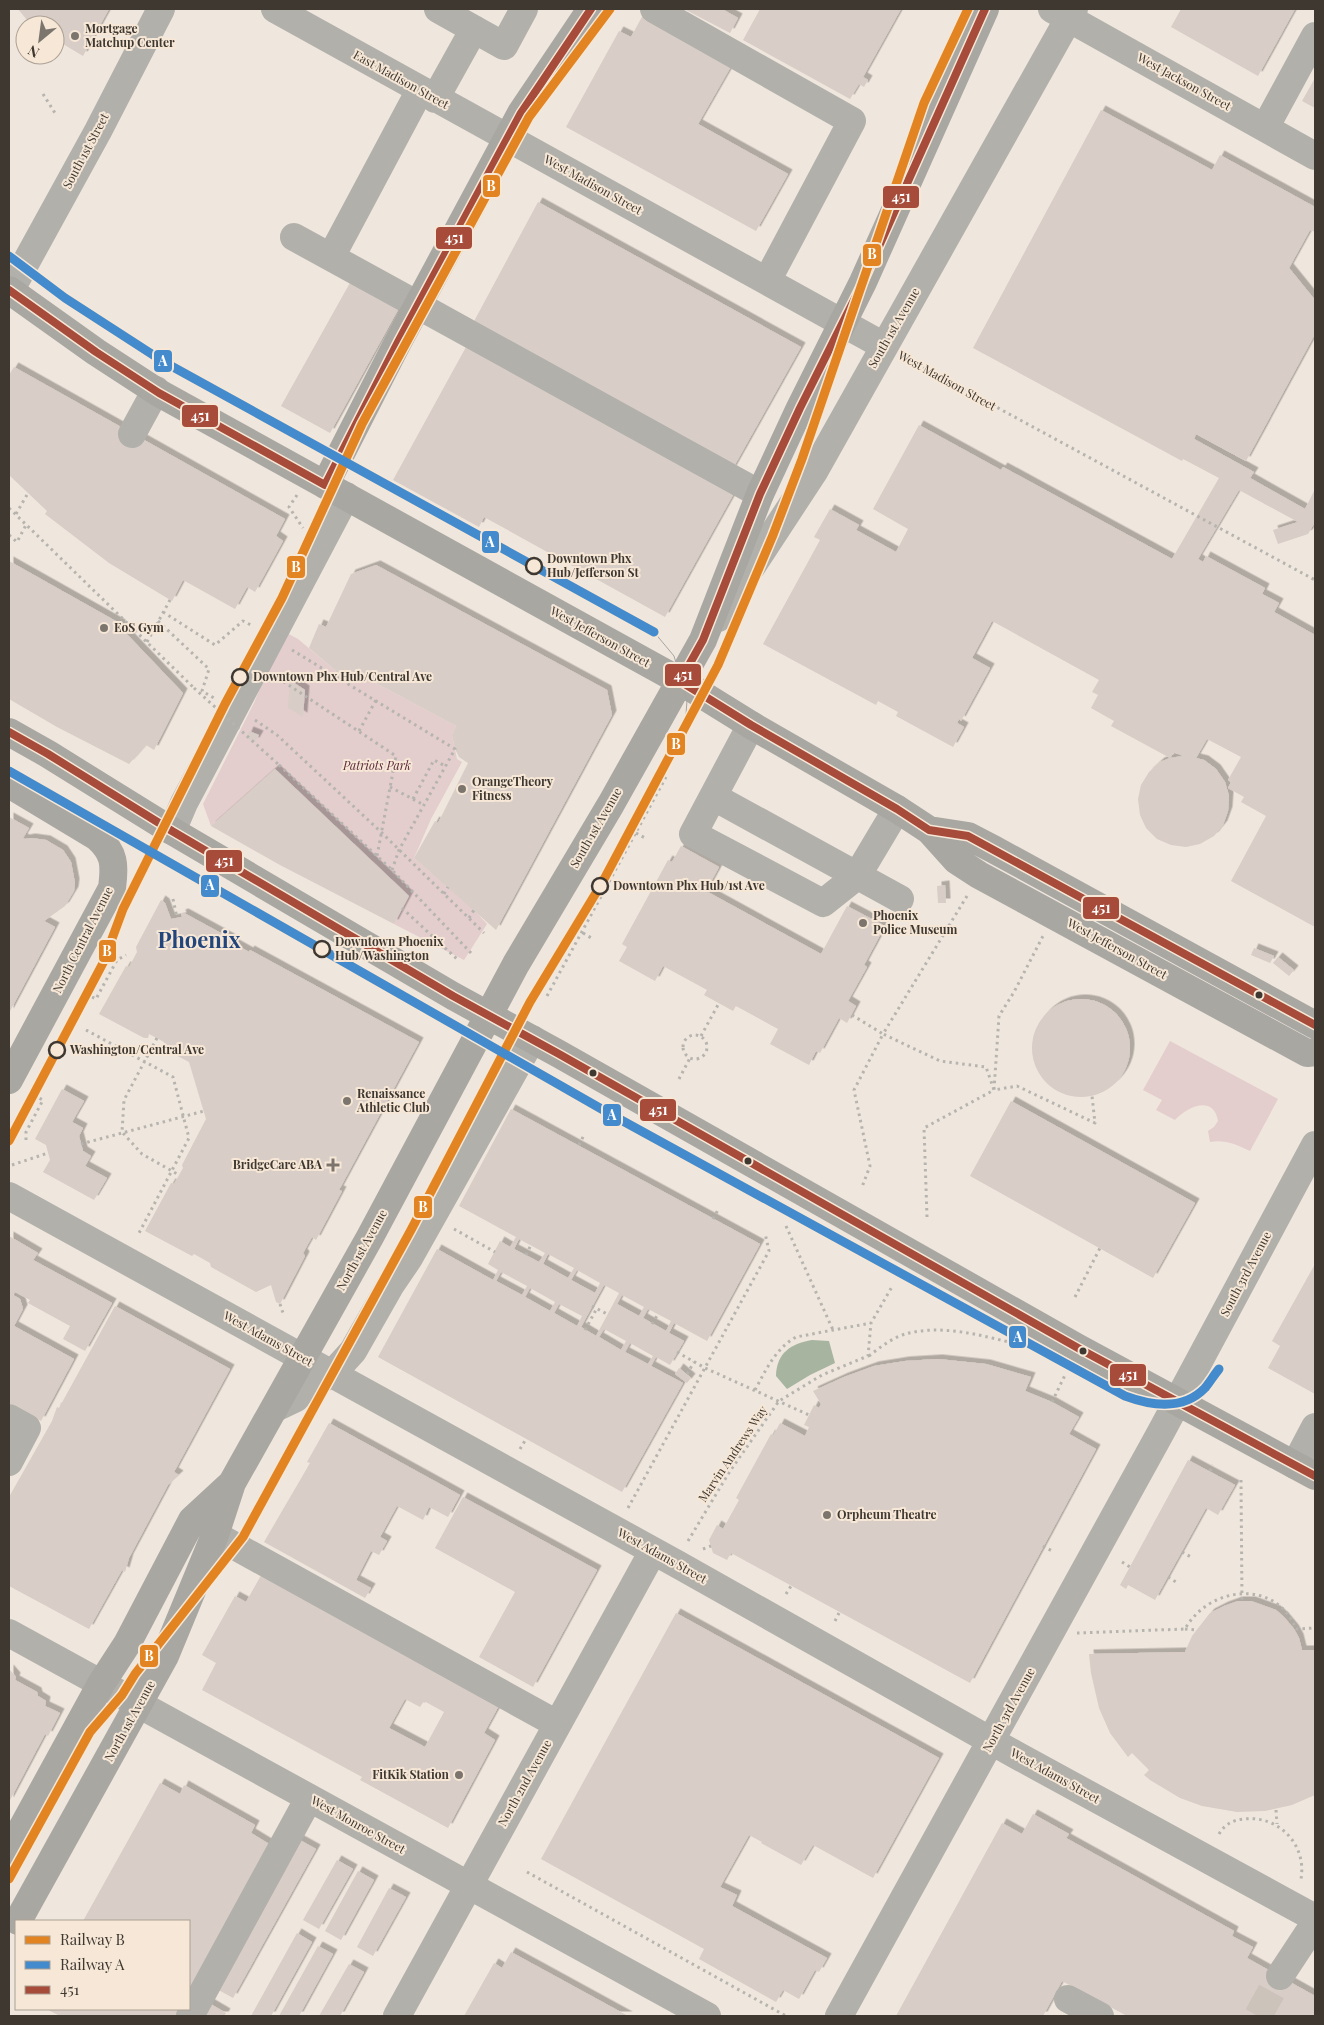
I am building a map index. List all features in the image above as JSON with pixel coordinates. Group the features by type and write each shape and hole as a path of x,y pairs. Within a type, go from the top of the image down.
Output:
{"main road":[{"path":"336,491 424,309 519,144 521,113 591,9"},
{"name":"South 1st Avenue","path":"489,1015 524,950 611,804 703,640 760,494 800,408 843,323 985,9"},
{"name":"West Jefferson Street","path":"9,291 96,352 156,390 680,681 751,725 898,809 929,830 956,860 979,875 1307,1053 1315,1052"},
{"path":"9,732 172,831 489,1015 1177,1402 1305,1471"},
{"name":"North Central Avenue","path":"9,784 106,844 115,868 112,888 9,1080"},
{"name":"West Jefferson Street","path":"929,830 968,836 993,848 1315,1025"},
{"name":"North 1st Avenue","path":"19,1920 165,1656 215,1535 232,1483 370,1237 489,1015"},
{"name":"North 1st Avenue","path":"9,1852 102,1684 127,1644 192,1520 232,1483"},
{"path":"9,1938 15,1927"}],"street":[{"name":"South 1st Street","path":"9,291 162,9"},
{"name":"East Madison Street","path":"274,9 519,144"},
{"path":"438,9 504,46 524,9"},
{"path":"654,9 852,121 767,280"},
{"name":"West Jackson Street","path":"1065,12 1315,156"},
{"name":"South 1st Avenue","path":"703,640 815,470 1065,12"},
{"path":"331,257 427,94 474,29"},
{"path":"1265,128 1315,36"},
{"name":"West Madison Street","path":"519,144 884,346"},
{"path":"294,237 760,494"},
{"path":"132,434 156,390"},
{"path":"172,831 234,709 313,535 336,491"},
{"path":"751,725 693,834 823,903 857,876 898,809"},
{"path":"714,797 900,899"},
{"path":"275,1408 296,1398 304,1387 332,1374 353,1351 390,1286 409,1258 532,1039"},
{"name":"South 3rd Avenue","path":"1177,1402 1315,1145"},
{"name":"West Adams Street","path":"9,1196 1315,1918"},
{"name":"North 3rd Avenue","path":"839,2016 1177,1402"},
{"path":"9,1418 27,1428 9,1462"},
{"path":"1305,1471 1315,1427"},
{"path":"215,1535 557,1724"},
{"name":"North 2nd Avenue","path":"397,2016 653,1551"},
{"name":"West Monroe Street","path":"9,1633 707,2016"},
{"path":"190,2016 309,1798"},
{"path":"1280,1976 1315,1923"},
{"path":"1068,1999 1100,2016"}],"path":[{"path":"43,94 55,113"},
{"name":"West Madison Street","path":"884,346 1315,580"},
{"path":"16,514 28,493"},
{"path":"296,497 289,507 313,535"},
{"path":"9,508 194,688 392,870 472,952"},
{"path":"9,536 17,542 26,525"},
{"path":"147,642 170,600"},
{"path":"163,612 215,645"},
{"path":"158,620 209,669 202,691 277,735 381,832 484,933"},
{"path":"292,650 455,748 399,850 392,870"},
{"path":"278,678 396,756 376,856"},
{"path":"359,731 376,700"},
{"path":"414,800 434,760 445,766"},
{"path":"547,996 583,933 666,777"},
{"path":"390,786 424,805"},
{"path":"636,833 647,839"},
{"path":"444,894 448,887"},
{"path":"862,1187 870,1166 854,1090 883,1034 970,891"},
{"path":"173,899 177,918"},
{"path":"402,908 457,958"},
{"path":"469,918 474,910"},
{"path":"583,933 593,939"},
{"path":"994,1090 998,1016 1014,992 1044,933"},
{"path":"92,997 96,999 117,960 126,955"},
{"path":"701,1036 719,1003"},
{"path":"852,1015 883,1034 940,1061 986,1067 994,1090"},
{"path":"86,1030 173,1078 189,1138 138,1233"},
{"path":"695,1034 701,1036 706,1042 705,1053 698,1058 690,1058 683,1050 685,1039 695,1034"},
{"path":"157,1038 124,1100 122,1132 142,1154 179,1175"},
{"path":"679,1079 690,1058"},
{"path":"927,1217 924,1128 994,1090 1017,1086 1095,1123 1092,1096"},
{"path":"26,1140 26,1132 43,1100 39,1098"},
{"path":"81,1144 204,1111"},
{"path":"579,1145 584,1135"},
{"path":"12,1165 48,1153"},
{"path":"713,1219 719,1208"},
{"path":"786,1226 833,1330"},
{"path":"449,1227 494,1252"},
{"path":"628,1508 769,1251 765,1233"},
{"path":"526,1255 531,1245"},
{"path":"1075,1297 1100,1248"},
{"path":"868,1356 871,1323 892,1284"},
{"path":"280,1304 283,1313"},
{"path":"592,1306 608,1314"},
{"path":"585,1330 597,1308"},
{"path":"652,1324 658,1314"},
{"path":"755,1390 777,1352 785,1343 796,1337 871,1323"},
{"name":"Marvin Andrews Way","path":"688,1541 744,1451 779,1401 822,1375 868,1356 885,1344 908,1333 944,1330 978,1334 1013,1343"},
{"path":"677,1352 705,1368 809,1415"},
{"path":"687,1374 694,1362"},
{"path":"1052,1402 1066,1373"},
{"path":"520,1449 526,1439"},
{"path":"1210,1471 1213,1465"},
{"path":"1241,1480 1242,1602"},
{"path":"703,1549 711,1546"},
{"path":"1043,1546 1054,1552"},
{"path":"1182,1552 1191,1557"},
{"path":"1122,1562 1130,1567"},
{"path":"1168,1577 1176,1582"},
{"path":"786,1594 790,1586"},
{"path":"1185,1629 1191,1619 1208,1604 1228,1595 1241,1594 1264,1597 1276,1603 1292,1618 1295,1629 1315,1628"},
{"path":"835,1621 840,1613"},
{"path":"1077,1633 1196,1630"},
{"path":"1276,1810 1276,1824"},
{"path":"1219,1834 1224,1826 1235,1820 1256,1818 1276,1824 1294,1841 1299,1851 1303,1870 1301,1879"},
{"path":"527,1872 786,2016"}],"green space":[{"name":"Patriots Park","path":"283,631 298,639 336,671 335,674 353,684 359,674 456,726 452,735 457,759 462,762 431,819 414,858 474,910 487,924 464,960 394,924 408,896 275,769 211,826 203,804 254,703"},
{"path":"1170,1041 1278,1099 1250,1151 1226,1142 1210,1142 1208,1131 1218,1121 1215,1113 1206,1105 1192,1107 1175,1120 1156,1110 1162,1100 1143,1090"}],"shaded area":[{"path":"812,1340 829,1341 835,1363 787,1389 776,1376 779,1361 791,1347"}],"building":[{"name":"Mortgage Matchup Center","path":"18,9 109,9 83,56 65,45 65,15 23,15"},
{"path":"684,9 722,9 738,18 730,33"},
{"path":"760,9 901,9 863,77 868,80 864,87 859,84 850,99 743,40"},
{"path":"1181,9 1295,9 1258,76 1171,27"},
{"path":"644,13 733,63 698,124 788,174 756,231 566,127 619,31 631,37"},
{"path":"1315,78 1315,108 1302,101"},
{"path":"1101,110 1212,170 1220,155 1315,207 1315,232 1310,230 1289,268 1315,300 1315,334 1246,461 1196,434 1194,439 1254,472 1250,478 1305,509 1315,489 1315,522 1308,534 1278,544 1273,530 1298,522 1239,490 1198,559 1203,562 1206,556 1265,588 1262,594 1279,603 1274,612 1315,635 1315,927 1231,881 1266,816 1241,802 1244,797 1228,788 1231,782 1228,780 1241,757 1207,739 1196,758 1204,760 1216,769 1225,782 1229,796 1228,811 1223,825 1214,836 1200,844 1186,847 1171,845 1157,839 1146,828 1140,815 1138,799 1141,785 1149,772 1160,762 1170,758 1111,726 1114,721 1091,708 1098,695 1092,692 1099,680 992,621 972,658 990,668 961,721 959,719 957,723 964,727 953,747 896,716 898,712 878,701 876,705 763,644 820,540 814,537 830,509 859,525 856,530 896,552 908,529 873,509 919,425 1001,470 1003,467 1172,559 1219,478 1183,459 1182,461 973,348","holes":["1174,752 1183,756 1170,758"]},
{"path":"538,202 801,347 732,470 472,325"},
{"path":"351,281 399,308 330,433 281,406"},
{"path":"466,347 733,495 665,617 484,517 479,527 393,480"},
{"path":"14,367 285,519 276,536 283,541 255,592 247,587 235,609 183,580 172,601 109,563 45,514 47,511 9,475 9,375"},
{"path":"9,561 121,624 121,628 183,693 154,750 146,745 129,764 57,727 9,699"},
{"path":"376,565 607,690 612,715 496,930 414,858 435,821 438,823 468,763 459,757 455,749 452,735 456,726 359,674 353,684 335,674 336,671 309,648 319,624 326,627 351,574"},
{"path":"290,680 305,690 303,717 288,708"},
{"path":"249,731 259,735 255,742 246,738"},
{"path":"275,769 409,896 394,924 280,865 211,826"},
{"path":"9,817 29,828 23,838 46,840 63,850 71,862 75,883 74,891 65,906 44,921 55,927 9,1013"},
{"path":"681,846 719,867 706,891 821,954 847,906 885,926 864,965 867,967 848,1001 856,1006 847,1023 839,1018 820,1053 816,1051 809,1065 770,1044 778,1029 736,1006 733,1011 704,995 707,990 663,966 655,981 619,961 627,947 622,944 668,860 672,862"},
{"path":"945,885 946,903 938,903 937,886"},
{"path":"161,900 165,903 171,919 182,917 181,914 184,913 230,938 233,943 249,952 250,950 419,1042 339,1190 342,1191 316,1240 312,1237 303,1253 305,1256 280,1304 276,1302 271,1285 256,1292 211,1267 210,1263 194,1254 192,1256 145,1231 171,1183 174,1184 183,1168 182,1165 206,1119 189,1062 166,1050 164,1042 149,1034 148,1038 144,1038 99,1014 126,966 129,967 137,952 136,947"},
{"path":"1254,948 1274,956 1270,963 1251,955"},
{"path":"1278,957 1294,970 1289,976 1273,963"},
{"path":"1081,999 1100,1002 1116,1013 1127,1029 1130,1048 1127,1067 1116,1083 1100,1094 1081,1097 1062,1094 1046,1083 1035,1067 1032,1048 1035,1029 1046,1013 1062,1002"},
{"path":"62,1089 84,1101 72,1122 83,1128 79,1136 83,1151 91,1156 85,1166 107,1178 94,1200 43,1172 50,1160 46,1145 35,1139"},
{"path":"1011,1101 1195,1203 1153,1278 970,1176"},
{"path":"511,1109 760,1244 707,1341 674,1323 669,1333 684,1341 670,1365 656,1357 651,1366 683,1383 622,1492 378,1357 437,1249 493,1280 498,1270 488,1264 500,1241 510,1247 516,1237 459,1206","holes":["519,1239 545,1253 539,1262 514,1249","548,1254 574,1268 568,1278 543,1264","577,1270 600,1283 595,1293 571,1280","501,1272 527,1286 522,1295 496,1281","604,1285 619,1293 596,1336 581,1327","530,1288 555,1302 550,1311 525,1297","622,1295 644,1307 639,1316 617,1304","559,1304 582,1316 577,1326 554,1313","648,1309 671,1321 666,1331 643,1318","604,1329 626,1341 621,1350 599,1337","630,1343 653,1356 648,1364 625,1352"]},
{"path":"9,1236 38,1253 33,1260 112,1303 85,1351 63,1339 70,1326 28,1303 30,1300 15,1292 13,1295 20,1299 23,1309 14,1326 74,1359 41,1421 9,1403"},
{"path":"1315,1264 1315,1394 1268,1368 1280,1346 1272,1341"},
{"path":"115,1306 230,1369 174,1472 179,1475 168,1485 129,1558 125,1572 122,1570 89,1629 9,1586 9,1497 52,1421 57,1407 59,1408"},
{"path":"938,1359 986,1364 1031,1377 1025,1391 1052,1402 1079,1417 1069,1434 1096,1449 970,1683 731,1553 727,1560 713,1553 709,1540 717,1525 723,1529 739,1500 736,1498 771,1434 773,1436 780,1423 805,1436 809,1427 804,1425 814,1405 819,1408 821,1404 813,1391 874,1366 905,1361"},
{"path":"679,1368 691,1378 687,1383 675,1374"},
{"path":"329,1423 460,1495 448,1517 429,1507 423,1520 397,1506 380,1537 387,1541 379,1555 371,1551 356,1580 371,1588 365,1598 264,1542 310,1463 307,1462"},
{"path":"1188,1460 1235,1485 1218,1515 1206,1508 1155,1600 1128,1585 1126,1589 1120,1585"},
{"path":"463,1497 597,1570 533,1687 479,1657 515,1592 435,1548"},
{"path":"264,1570 502,1700 484,1733 495,1740 448,1828 360,1780 362,1777 202,1690 216,1663 202,1655 235,1596 246,1602","holes":["405,1699 420,1707 424,1701 444,1712 425,1747 389,1728"]},
{"path":"1238,1601 1251,1601 1276,1610 1294,1629 1302,1650 1315,1650 1315,1795 1292,1805 1265,1811 1237,1812 1202,1806 1180,1798 1150,1780 1144,1775 1149,1770 1132,1753 1128,1757 1110,1733 1099,1708 1091,1673 1089,1654 1185,1652 1192,1636 1210,1613"},
{"path":"676,1613 939,1758 873,1878 813,1845 801,1865 749,1835 720,1887 737,1895 732,1906 827,1958 819,1972 815,1970 799,1999 783,1990 776,2002 699,1959 704,1949 541,1859"},
{"path":"9,1669 16,1677 15,1680 37,1692 38,1696 46,1701 45,1706 60,1713 48,1736 45,1734 9,1802"},
{"path":"160,1783 180,1794 184,1785 255,1825 251,1833 274,1847 190,1999 190,1920 84,1920"},
{"path":"1033,1814 1069,1834 1066,1838 1234,1931 1232,1936 1253,1947 1247,1958 1315,1996 1315,2016 1127,2016 1062,1981 1043,2016 896,2016 1002,1823 1022,1834"},
{"path":"298,1839 316,1849 233,1998 215,1988"},
{"path":"337,1860 353,1869 319,1929 303,1920"},
{"path":"358,1871 374,1880 341,1940 325,1931"},
{"path":"389,1888 406,1897 373,1956 357,1947"},
{"path":"297,1933 312,1942 271,2016 251,2016"},
{"path":"318,1946 333,1954 299,2016 279,2016"},
{"path":"511,1952 628,2016 464,2016 494,1963 502,1968"},
{"path":"349,1964 364,1972 340,2016 319,2016"},
{"path":"209,2003 226,2013 224,2016 202,2016"},
{"path":"48,2010 184,2010 180,2016 60,2016"}],"tunnel":[{"path":"1258,2016 1280,1976"}],"tram line":[{"path":"654,632 674,656 687,700 685,729"}],"rail line":[{"name":"B","path":"9,1141 103,963 123,909 225,704 282,598 362,424 529,117 610,9"},
{"name":"B","path":"9,1879 90,1732 122,1695 135,1674 243,1537 411,1230 530,1002 602,883 718,665 773,535 802,459 924,103 968,9"},
{"name":"A","path":"9,256 65,298 164,362 654,632"},
{"name":"A","path":"9,771 612,1115 1125,1396 1156,1404 1177,1403 1187,1400 1205,1388 1219,1369"}],"transit line":[{"name":"451","path":"9,290 96,352 159,393 325,485 398,342 521,113 591,9"},
{"name":"451","path":"985,9 863,282 800,408 760,494 703,640 680,681 751,725 897,809 929,830 968,836 1315,1025"},
{"name":"451","path":"9,732 172,831 453,996 1078,1348 1315,1476"}],"place":[{"name":"Mortgage Matchup Center","path":"75,36"},
{"name":"Downtown Phx Hub/Jefferson St","path":"534,566"},
{"name":"EoS Gym","path":"104,628"},
{"name":"Downtown Phx Hub/Central Ave","path":"240,677"},
{"name":"OrangeTheory Fitness","path":"462,789"},
{"name":"Downtown Phx Hub/1st Ave","path":"600,886"},
{"name":"Phoenix Police Museum","path":"863,923"},
{"name":"Downtown Phoenix Hub/Washington","path":"322,949"},
{"name":"Washington/Central Ave","path":"57,1050"},
{"name":"Renaissance Athletic Club","path":"347,1101"},
{"name":"BridgeCare ABA","path":"333,1165"},
{"name":"Orpheum Theatre","path":"827,1515"},
{"name":"FitKik Station","path":"459,1775"}],"district":[{"name":"Phoenix","path":"199,940"}]}
